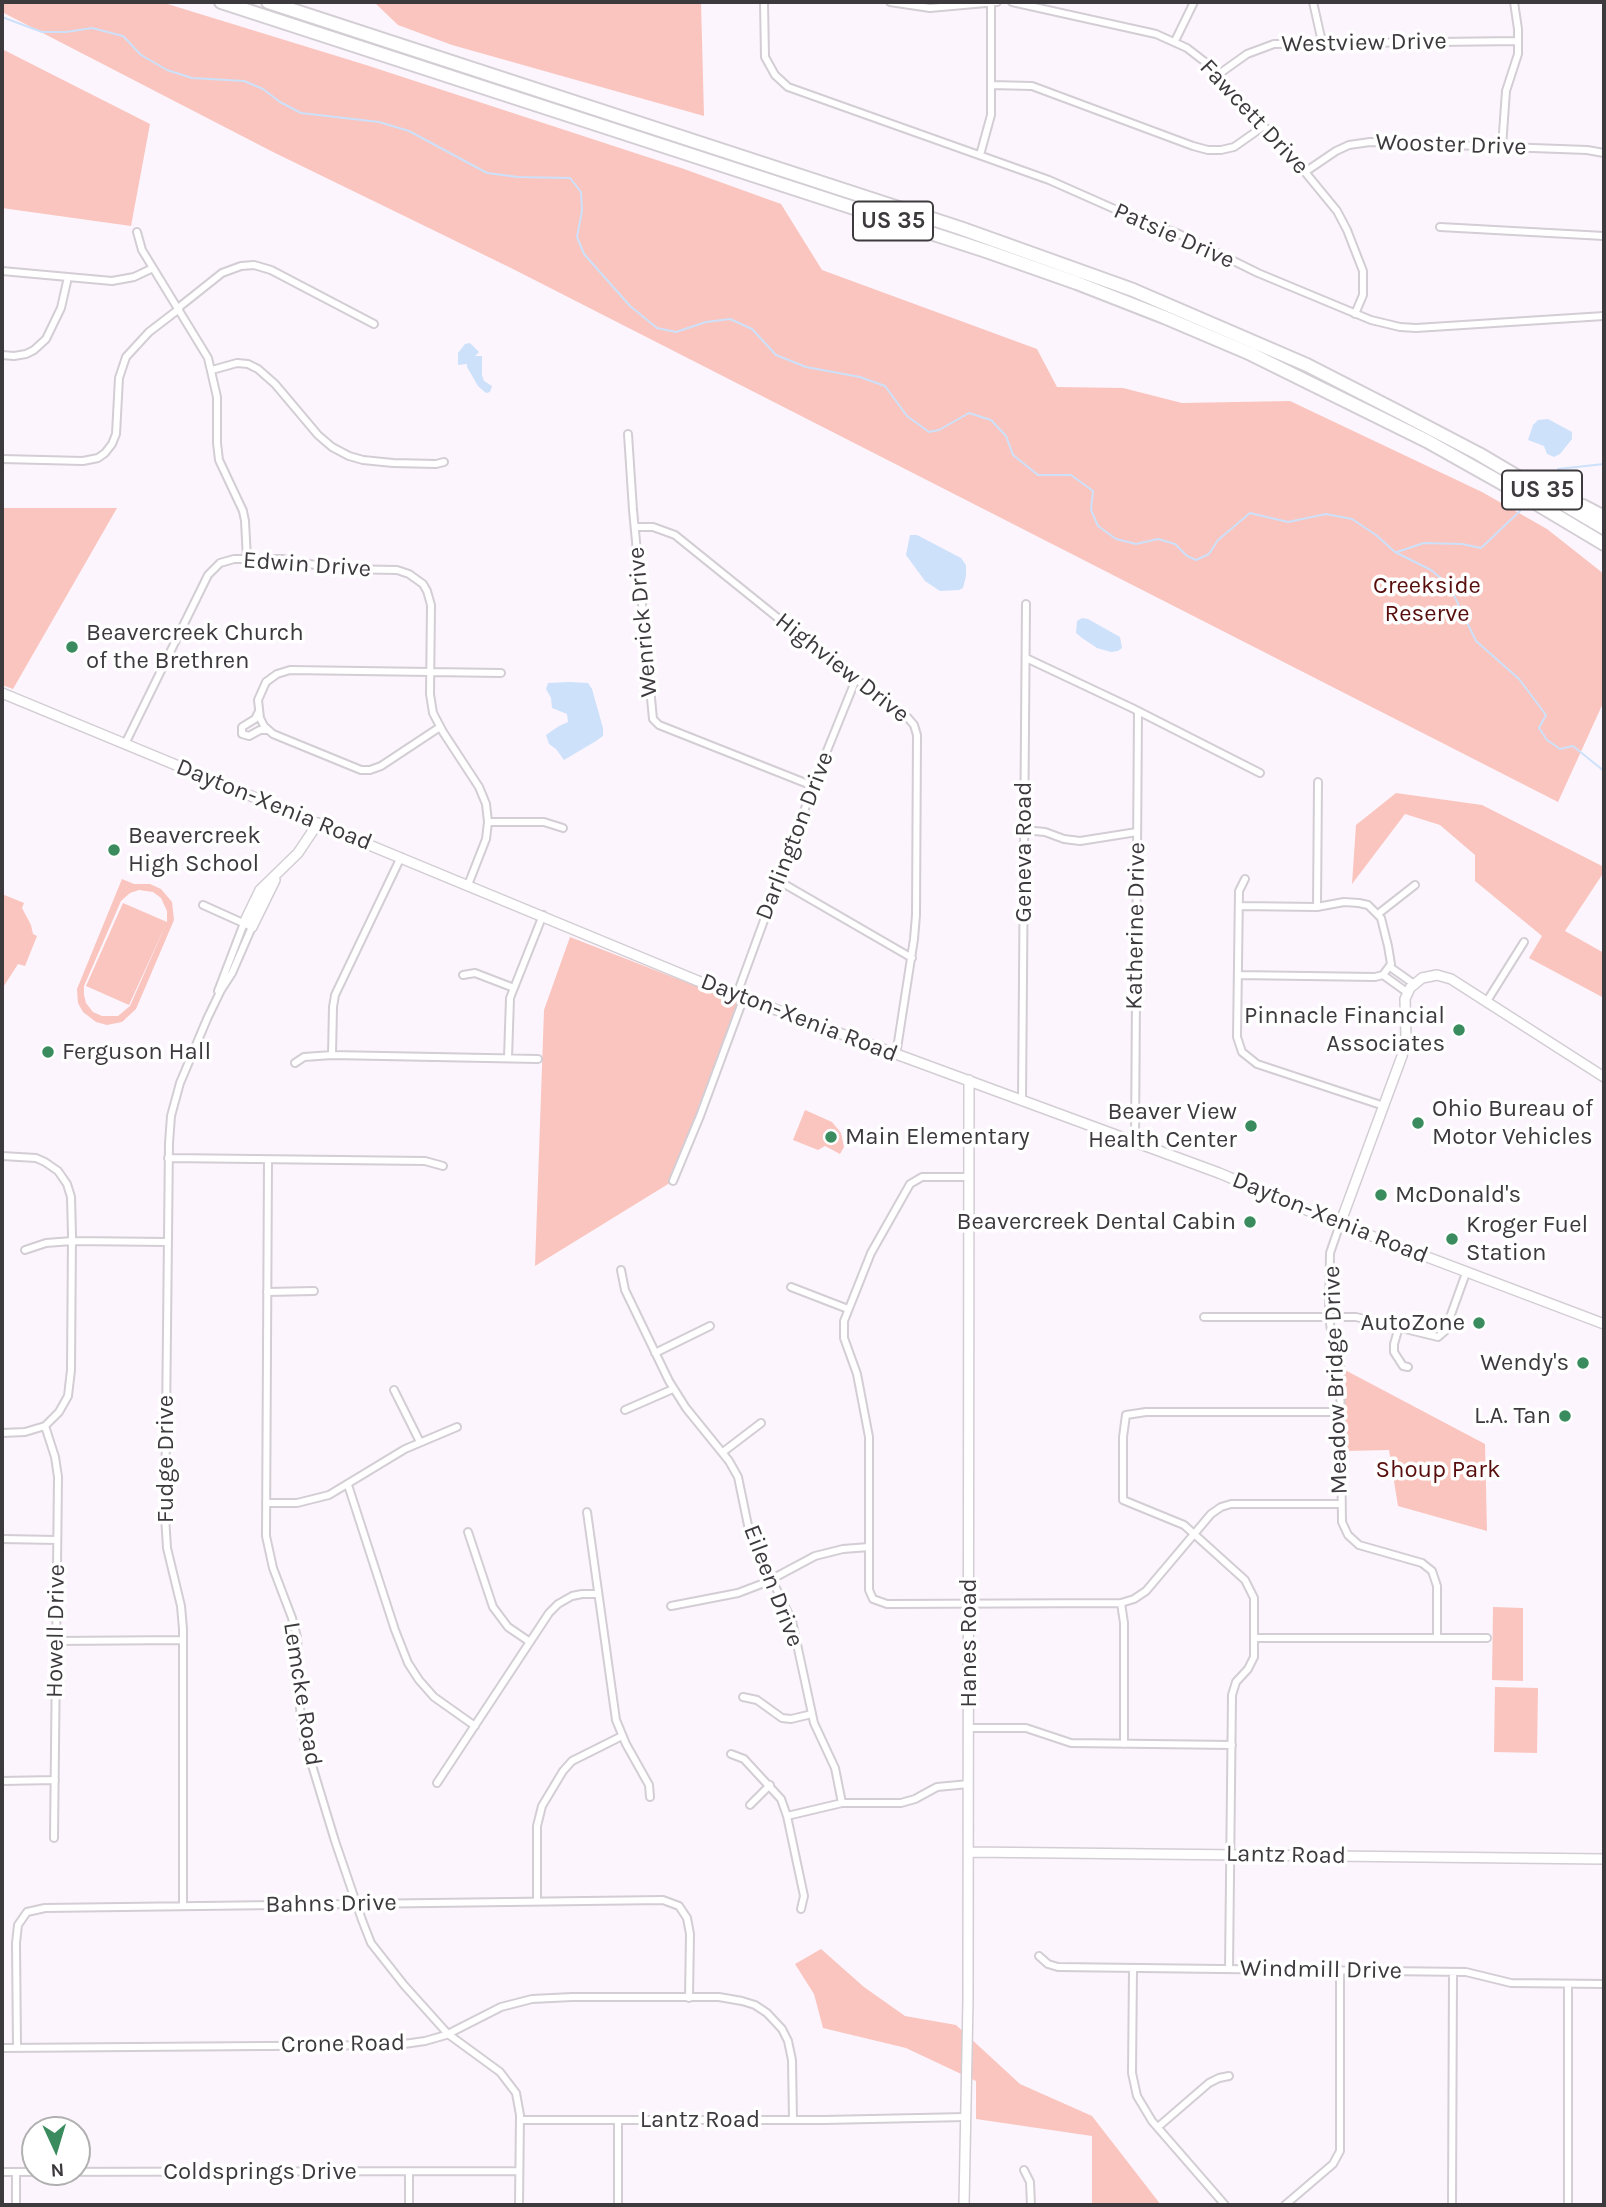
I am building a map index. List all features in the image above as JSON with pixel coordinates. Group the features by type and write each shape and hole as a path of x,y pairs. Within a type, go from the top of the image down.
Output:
{"highway":[{"name":"US 35","path":"221,2 1077,283 1251,354 1339,396 1427,441 1604,544"},
{"name":"US 35","path":"268,2 1046,257 1133,290 1295,360 1479,454 1604,528"},
{"path":"1479,454 1527,474 1604,517"},
{"path":"1538,504 1604,555"}],"street":[{"name":"Patsie Drive","path":"764,2 766,61 781,82 792,89 1049,180 1179,234 1258,273 1355,314 1380,323 1416,328 1604,316"},
{"path":"890,2 930,8 997,2"},
{"path":"980,155 990,122 991,2"},
{"name":"Fawcett Drive","path":"1012,2 1136,29 1175,41 1199,56 1219,75 1337,211 1362,265 1364,286 1355,314"},
{"path":"1175,41 1194,2"},
{"path":"1312,2 1322,42"},
{"path":"1502,147 1506,91 1518,54 1514,2"},
{"name":"Westview Drive","path":"1219,75 1234,62 1258,49 1288,42 1518,41"},
{"path":"991,85 1031,86 1208,150 1234,147 1264,126"},
{"name":"Wooster Drive","path":"1305,172 1336,151 1364,142 1604,153"},
{"path":"1440,227 1604,236"},
{"path":"137,232 139,244 200,343 212,370 217,397 219,460 243,511 247,559"},
{"path":"2,459 83,461 97,458 104,453 116,434 118,378 126,357 149,332 179,308 222,274 241,266 254,265 271,270 374,324"},
{"path":"2,271 119,281 153,268"},
{"path":"2,355 26,354 46,340 61,309 68,277"},
{"path":"212,370 237,363 258,369 275,384 318,435 349,456 393,463 444,462"},
{"name":"Wenrick Drive","path":"628,434 653,719 662,726 813,786"},
{"name":"Highview Drive","path":"635,527 653,527 675,535 914,725 917,735 916,915 912,958 896,1055"},
{"name":"Edwin Drive","path":"125,744 210,572 216,565 225,561 247,559 293,560 350,570 397,570 414,576 423,584 430,598 431,704 440,727 479,787 486,804 488,822"},
{"name":"Geneva Road","path":"1022,1100 1026,604"},
{"path":"1026,658 1260,773"},
{"path":"268,730 260,730 246,737 242,734 242,727 255,719 258,713 262,687 271,677 284,671 501,673"},
{"name":"Darlington Drive","path":"673,1181 700,1116 813,786 856,679"},
{"name":"Dayton-Xenia Road","path":"2,693 698,981 1135,1141 1340,1224 1604,1324"},
{"name":"Katherine Drive","path":"1135,1141 1138,711"},
{"path":"258,713 268,730 278,737 363,770 381,766 440,727"},
{"path":"1317,907 1318,782"},
{"path":"468,885 486,839 488,822 544,822 563,828"},
{"name":"Fudge Drive","path":"183,1905 183,1640 181,1606 166,1538 168,1158 171,1116 175,1098 228,961 248,925 260,890 300,851 318,823"},
{"path":"1024,830 1080,841 1137,832"},
{"path":"332,1055 335,995 401,857"},
{"path":"1245,879 1239,891 1238,906 1237,1037 1241,1049 1257,1064 1384,1106"},
{"path":"779,881 912,958"},
{"path":"1378,914 1415,884"},
{"path":"1238,906 1317,907 1340,902 1368,905 1378,914 1382,923 1391,959 1390,967 1383,975 1376,977 1238,975"},
{"path":"203,905 248,925"},
{"path":"508,1058 509,1009 513,988 543,915"},
{"path":"1487,1001 1524,942"},
{"path":"1390,967 1414,984"},
{"path":"463,975 475,973 513,988"},
{"path":"1383,975 1408,993 1414,984 1427,976 1442,975 1451,979 1604,1077"},
{"name":"Meadow Bridge Drive","path":"1408,993 1404,1006 1407,1028 1405,1046 1332,1242 1329,1317 1340,1363 1343,1526 1356,1543 1422,1563 1433,1571 1437,1586 1437,1638"},
{"path":"295,1063 304,1057 332,1055 538,1059"},
{"name":"Hanes Road","path":"964,2205 969,1852 970,1080"},
{"path":"2,1156 31,1157 48,1163 64,1177 72,1205 71,1383 62,1407 44,1426 25,1432 2,1433"},
{"path":"168,1158 425,1161 443,1166"},
{"name":"Lemcke Road","path":"268,1160 266,1536 296,1637 304,1739 319,1792 369,1937 404,1985 448,2034 505,2077 518,2098 520,2120"},
{"path":"969,1177 922,1177 910,1184 871,1253 843,1325 844,1338 857,1374 869,1437 869,1590 876,1601 887,1604 1121,1603 1146,1591 1213,1512 1228,1504 1341,1504"},
{"path":"25,1250 46,1243 72,1241 168,1242"},
{"name":"Eileen Drive","path":"621,1270 625,1290 673,1389 723,1452 738,1477 750,1535 792,1620 812,1714 835,1768 842,1803"},
{"path":"1205,1317 1369,1319 1434,1337 1442,1335 1466,1273"},
{"path":"791,1287 848,1309"},
{"path":"267,1292 314,1291"},
{"path":"655,1353 710,1326"},
{"path":"1399,1327 1394,1352 1404,1366 1408,1367"},
{"path":"625,1410 673,1389"},
{"path":"394,1390 419,1441"},
{"path":"1229,1969 1234,1688 1253,1661 1254,1598 1245,1580 1184,1525 1123,1500 1123,1437 1126,1415 1143,1412 1341,1412"},
{"path":"723,1452 761,1423"},
{"name":"Howell Drive","path":"44,1426 57,1463 54,1838"},
{"path":"266,1503 288,1504 329,1495 419,1441 457,1427"},
{"path":"348,1485 408,1663 434,1697 475,1726"},
{"path":"587,1512 613,1704 622,1735 649,1784 650,1797"},
{"path":"468,1532 493,1607 508,1627 530,1642"},
{"path":"2,1539 57,1540"},
{"path":"671,1606 738,1593 772,1579 815,1556 843,1549 869,1547"},
{"path":"436,1783 549,1613 558,1604 577,1595 598,1594"},
{"path":"1121,1603 1124,1623 1124,1744"},
{"path":"1255,1638 1487,1638"},
{"path":"55,1641 183,1640"},
{"path":"743,1697 757,1700 782,1718 812,1714"},
{"path":"969,1728 1026,1728 1067,1743 1232,1745"},
{"path":"537,1901 537,1826 542,1806 572,1761 622,1735"},
{"path":"731,1754 744,1759 781,1800 787,1816 804,1896 801,1909"},
{"path":"2,1781 55,1780"},
{"path":"787,1816 842,1803 901,1803 937,1787 969,1784"},
{"path":"750,1805 770,1785"},
{"name":"Lantz Road","path":"969,1852 1604,1859"},
{"name":"Bahns Drive","path":"17,2048 18,1925 25,1914 33,1909 45,1908 659,1900 676,1904 685,1914 688,1924 689,1998"},
{"name":"Windmill Drive","path":"1039,1956 1048,1964 1058,1967 1453,1972 1476,1973 1511,1983 1604,1984"},
{"path":"1133,1968 1133,2081 1139,2101 1158,2127 1226,2205"},
{"path":"1285,2205 1333,2164 1340,2151 1340,1970"},
{"path":"1452,2205 1453,1972"},
{"path":"1568,1984 1568,2205"},
{"name":"Crone Road","path":"2,2048 380,2047 425,2041 448,2034 501,2007 532,2000 572,1997 719,1997 749,2003 762,2009 778,2024 788,2041 792,2060 793,2120"},
{"path":"1158,2127 1209,2083 1230,2076"},
{"name":"Lantz Road","path":"520,2120 966,2117"},
{"path":"519,2205 520,2120"},
{"path":"618,2120 618,2205"},
{"path":"1024,2170 1030,2182 1031,2205"},
{"name":"Coldsprings Drive","path":"2,2172 518,2171"},
{"path":"16,2172 16,2205"},
{"path":"409,2205 410,2172"}],"green space":[{"name":"Creekside Reserve","path":"2,2 161,2 366,65 684,169 781,204 822,270 1037,349 1057,387 1123,388 1182,403 1290,401 1482,492 1547,529 1604,574 1604,701 1558,802 513,269 273,152 2,12"},
{"path":"374,2 701,2 704,116 452,45 398,25"},
{"path":"2,49 150,124 131,226 2,208"},
{"path":"2,508 117,508 13,689 2,685"},
{"path":"1396,793 1482,805 1604,867 1604,872 1565,931 1604,953 1604,998 1529,958 1542,936 1475,881 1475,855 1440,825 1405,814 1352,884 1356,825"},
{"path":"122,879 134,884 150,884 161,889 172,902 174,920 136,1009 122,1022 107,1025 96,1022 83,1012 78,1003 77,989","holes":["139,890 153,892 161,898 167,911 167,922 123,903 86,986 129,1005 166,924 130,1006 118,1016 102,1016 93,1012 86,1003 84,986 121,901 130,893"]},
{"path":"2,894 24,903 22,908 33,934 37,936 25,966 18,964 2,989"},
{"path":"570,937 742,1004 673,1181 535,1266 544,1010"},
{"path":"805,1110 832,1122 841,1133 844,1147 840,1154 825,1146 818,1150 793,1140"},
{"name":"Shoup Park","path":"1345,1370 1485,1444 1487,1531 1398,1506 1389,1450 1345,1451"},
{"path":"1493,1607 1523,1608 1523,1681 1492,1680"},
{"path":"1495,1687 1538,1688 1537,1753 1494,1752"},
{"path":"821,1949 864,1987 905,2016 956,2025 1020,2084 1092,2116 1161,2205 1092,2205 1092,2136 976,2119 976,2081 906,2048 823,2028 814,1994 795,1964"}],"water":[{"path":"470,343 479,352 475,356 482,356 482,375 484,381 492,386 490,392 486,393 478,386 467,364 458,365 458,353 465,344"},
{"path":"1548,419 1572,432 1572,439 1560,454 1554,457 1547,454 1544,446 1528,440 1533,425 1538,420"},
{"path":"910,535 917,535 961,558 966,565 963,588 940,591 925,581 906,555"},
{"path":"1082,618 1120,637 1122,648 1111,652 1097,648 1082,638 1076,633 1077,621"},
{"path":"548,683 588,683 592,689 603,736 564,760 549,744 546,735 568,722 567,714 552,708 546,689"}],"waterway":[{"path":"2,17 42,32 92,28 123,36 141,55 167,70 192,78 244,81 263,89 301,113 379,122 409,131 487,173 518,177 570,178 581,192 582,211 577,237 584,254 630,306 657,328 676,332 706,322 730,319 752,329 776,355 806,367 860,377 885,386 907,416 929,432 939,430 969,413 991,420 1006,436 1013,455 1038,475 1071,475 1093,491 1091,510 1098,526 1116,539 1136,544 1158,539 1175,544 1187,556 1196,560 1209,554 1218,540 1250,513 1288,522 1326,514 1352,519 1395,552 1431,570 1449,585 1476,641 1519,679 1546,715 1539,728 1547,740 1560,749 1573,746 1604,771"},
{"path":"1558,469 1604,464"},
{"path":"1397,552 1424,543 1462,544 1481,548 1520,511"}],"place":[{"name":"Beavercreek Church of the Brethren","path":"72,647"},
{"name":"Beavercreek High School","path":"114,850"},
{"name":"Pinnacle Financial Associates","path":"1459,1030"},
{"name":"Ferguson Hall","path":"48,1052"},
{"name":"Ohio Bureau of Motor Vehicles","path":"1418,1123"},
{"name":"Beaver View Health Center","path":"1251,1126"},
{"name":"Main Elementary","path":"831,1137"},
{"name":"McDonald's","path":"1381,1195"},
{"name":"Beavercreek Dental Cabin","path":"1250,1222"},
{"name":"Kroger Fuel Station","path":"1452,1239"},
{"name":"AutoZone","path":"1479,1323"},
{"name":"Wendy's","path":"1583,1363"},
{"name":"L.A. Tan","path":"1565,1416"}]}
